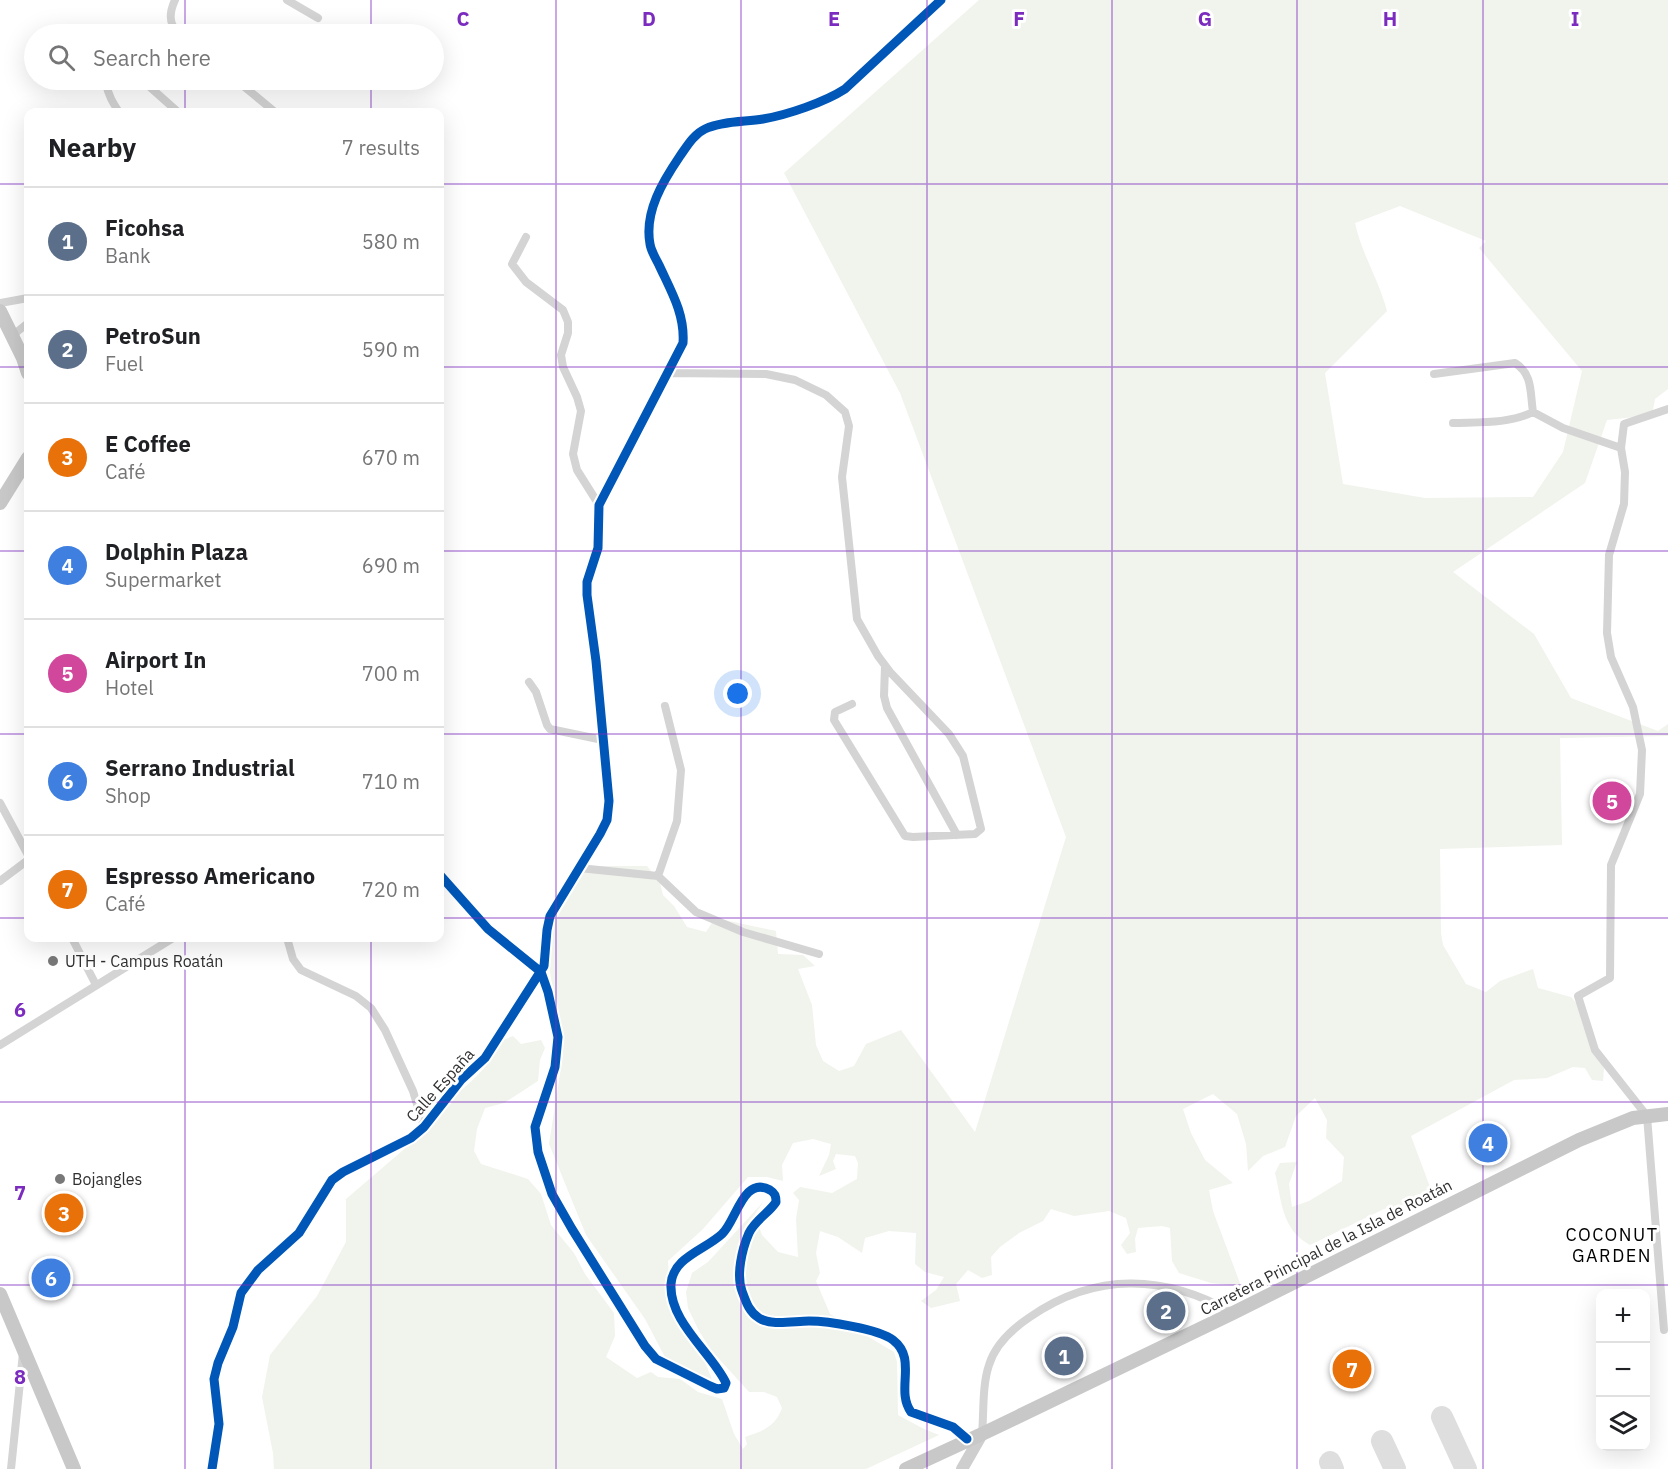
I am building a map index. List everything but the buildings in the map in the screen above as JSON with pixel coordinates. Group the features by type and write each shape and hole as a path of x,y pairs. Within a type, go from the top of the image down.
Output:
{"main road":[{"path":"0,311 24,363"},
{"path":"0,503 24,464"},
{"name":"Carretera Principal de la Isla de Roatán","path":"906,1469 1233,1313 1579,1140 1633,1118 1668,1114"},
{"path":"0,1294 74,1469"}],"street":[{"path":"172,24 170,16 175,0"},
{"path":"287,0 318,18"},
{"path":"540,972 546,959 546,930 550,916 607,820 609,801 596,661 587,595 587,582 598,548 599,505 683,343 684,331 681,314 650,246 651,216 666,176 690,141 703,129 766,118 831,98 853,82 941,0"},
{"path":"107,90 117,108"},
{"path":"153,90 173,108"},
{"path":"248,90 270,108"},
{"path":"525,237 512,264 526,282 563,310 568,322 568,333 561,355 563,368 581,411 573,454 577,470 599,505"},
{"path":"0,303 24,299"},
{"path":"13,335 24,326"},
{"path":"1434,374 1515,363 1529,376 1533,412"},
{"path":"667,373 766,374 795,380 826,395 844,412 849,426 842,477 858,619 885,666 949,734 963,756 981,829 975,834 905,836 834,720 835,712 852,704"},
{"path":"1664,1330 1647,1116 1595,1050 1578,996 1610,978 1611,865 1640,794 1642,750 1633,707 1611,657 1607,633 1609,555 1624,504 1625,472 1621,448 1624,424 1668,408"},
{"path":"1453,423 1497,421 1525,416 1533,412"},
{"path":"1533,412 1563,428 1621,448"},
{"path":"885,666 884,696 887,708 957,835"},
{"path":"529,682 536,692 550,729 603,740"},
{"path":"658,876 677,821 681,770 665,706"},
{"path":"0,803 24,848"},
{"path":"0,881 24,863"},
{"path":"579,868 658,876 696,912 743,932 819,954"},
{"path":"444,880 488,929 540,972 548,992 558,1037 555,1067 535,1127 538,1152 552,1194 645,1346 656,1359 717,1389 724,1388 726,1383 723,1376 694,1341 681,1319 674,1302 671,1285 674,1272 683,1260 725,1231 746,1193 753,1188 764,1188 772,1191 776,1196 776,1202 748,1234 739,1283 752,1314 761,1320 837,1324 883,1334 892,1339 902,1348 906,1358 905,1399 907,1407 911,1412 958,1430 967,1439"},
{"path":"74,942 96,985"},
{"path":"0,1045 166,942"},
{"path":"288,942 294,959 301,970 356,996 371,1008 385,1030 413,1091 424,1127"},
{"name":"Calle España","path":"212,1469 219,1424 214,1379 247,1283 299,1233 332,1180 343,1172 411,1138 424,1127 461,1080 484,1058 540,972"},
{"path":"962,1469 982,1434 988,1366 1000,1344 1016,1327 1051,1302 1091,1288 1134,1282 1209,1299 1233,1313"},
{"path":"12,1469 23,1349"}],"shaded area":[{"path":"979,0 1668,0 1668,389 1655,399 1652,415 1607,420 1585,483 1453,572 1534,634 1571,698 1658,731 1668,724 1668,736 1560,738 1562,845 1440,849 1443,945 1466,984 1486,992 1500,981 1533,969 1538,988 1571,997 1578,1005 1604,1068 1603,1081 1592,1080 1585,1068 1573,1067 1547,1078 1514,1080 1411,1136 1433,1195 1422,1201 1384,1209 1310,1245 1293,1231 1288,1223 1275,1173 1280,1163 1297,1162 1289,1184 1292,1207 1309,1201 1342,1181 1344,1157 1326,1138 1327,1120 1315,1098 1296,1116 1285,1147 1263,1156 1248,1171 1246,1144 1237,1114 1213,1094 1183,1109 1191,1133 1205,1160 1233,1183 1209,1190 1213,1211 1241,1286 1211,1283 1179,1273 1172,1261 1170,1228 1162,1226 1138,1228 1135,1239 1136,1252 1127,1254 1121,1245 1130,1233 1126,1218 1109,1211 1074,1216 1051,1209 1043,1221 1019,1233 991,1257 992,1275 982,1278 968,1270 956,1284 960,1301 931,1308 921,1301 936,1290 944,1277 925,1272 915,1264 916,1233 889,1231 865,1238 862,1253 838,1237 820,1231 816,1253 820,1273 816,1281 830,1314 894,1352 897,1362 898,1415 939,1435 866,1469 274,1469 262,1397 270,1355 317,1296 346,1242 346,1199 416,1139 434,1114 483,1069 501,1041 513,1036 521,1044 541,1040 545,1048 540,1060 538,1081 504,1103 485,1108 477,1129 474,1151 481,1164 528,1179 541,1194 551,1225 574,1253 585,1274 614,1313 615,1336 606,1357 637,1378 651,1372 658,1377 680,1379 698,1392 722,1399 734,1434 743,1449 747,1444 745,1437 768,1427 779,1414 782,1408 777,1397 764,1392 749,1392 711,1350 688,1308 686,1292 692,1273 708,1262 764,1201 755,1214 762,1235 778,1252 798,1257 796,1219 799,1200 793,1193 800,1187 832,1193 857,1179 858,1163 855,1156 836,1154 833,1161 836,1169 819,1176 829,1155 831,1144 813,1139 793,1143 782,1165 783,1181 767,1177 748,1177 703,1229 668,1261 671,1307 702,1355 712,1379 667,1361 645,1319 586,1235 549,1144 563,1055 548,959 552,929 564,903 587,866 647,866 660,883 663,895 674,906 687,927 706,932 715,918 776,931 778,954 803,955 815,966 798,969 812,1005 816,1045 823,1061 839,1071 854,1066 866,1044 901,1030 975,1132 1066,837 900,393 784,173","holes":["1400,206 1486,241 1479,248 1582,371 1563,452 1533,497 1425,498 1343,484 1325,373 1387,311 1355,223"]}],"taxiway":[{"path":"1442,1417 1466,1469"},
{"path":"1382,1441 1395,1469"},
{"path":"1330,1462 1333,1469"}],"cycle path":[{"path":"212,1469 219,1424 214,1379 233,1327 241,1293 258,1270 299,1233 332,1180 343,1172 411,1138 424,1127 461,1080 485,1058 544,966 550,916 607,820 609,801 587,582 598,548 599,505 683,343 679,312 650,244 652,209 661,186 688,144 701,131 719,124 763,119 783,114 837,94 941,0"},
{"path":"444,880 488,929 541,972 558,1037 555,1067 535,1127 538,1152 552,1194 645,1346 656,1359 717,1389 724,1388 726,1383 720,1372 692,1336 677,1311 672,1298 671,1284 677,1267 722,1234 747,1194 761,1187 773,1192 776,1202 752,1228 742,1254 740,1285 746,1303 753,1313 770,1322 817,1321 852,1326 876,1332 893,1340 904,1356 905,1394 911,1412 953,1427 967,1439"}],"place":[{"name":"Airport In","path":"1612,801"},
{"name":"UTH - Campus Roatán","path":"53,961"},
{"name":"Dolphin Plaza","path":"1488,1143"},
{"name":"Bojangles","path":"60,1179"},
{"name":"E Coffee","path":"64,1213"},
{"name":"Serrano Industrial","path":"51,1278"},
{"name":"PetroSun","path":"1166,1311"},
{"name":"Ficohsa","path":"1064,1356"},
{"name":"Espresso Americano","path":"1352,1369"}],"district":[{"name":"COCONUT GARDEN","path":"1612,1245"}]}
